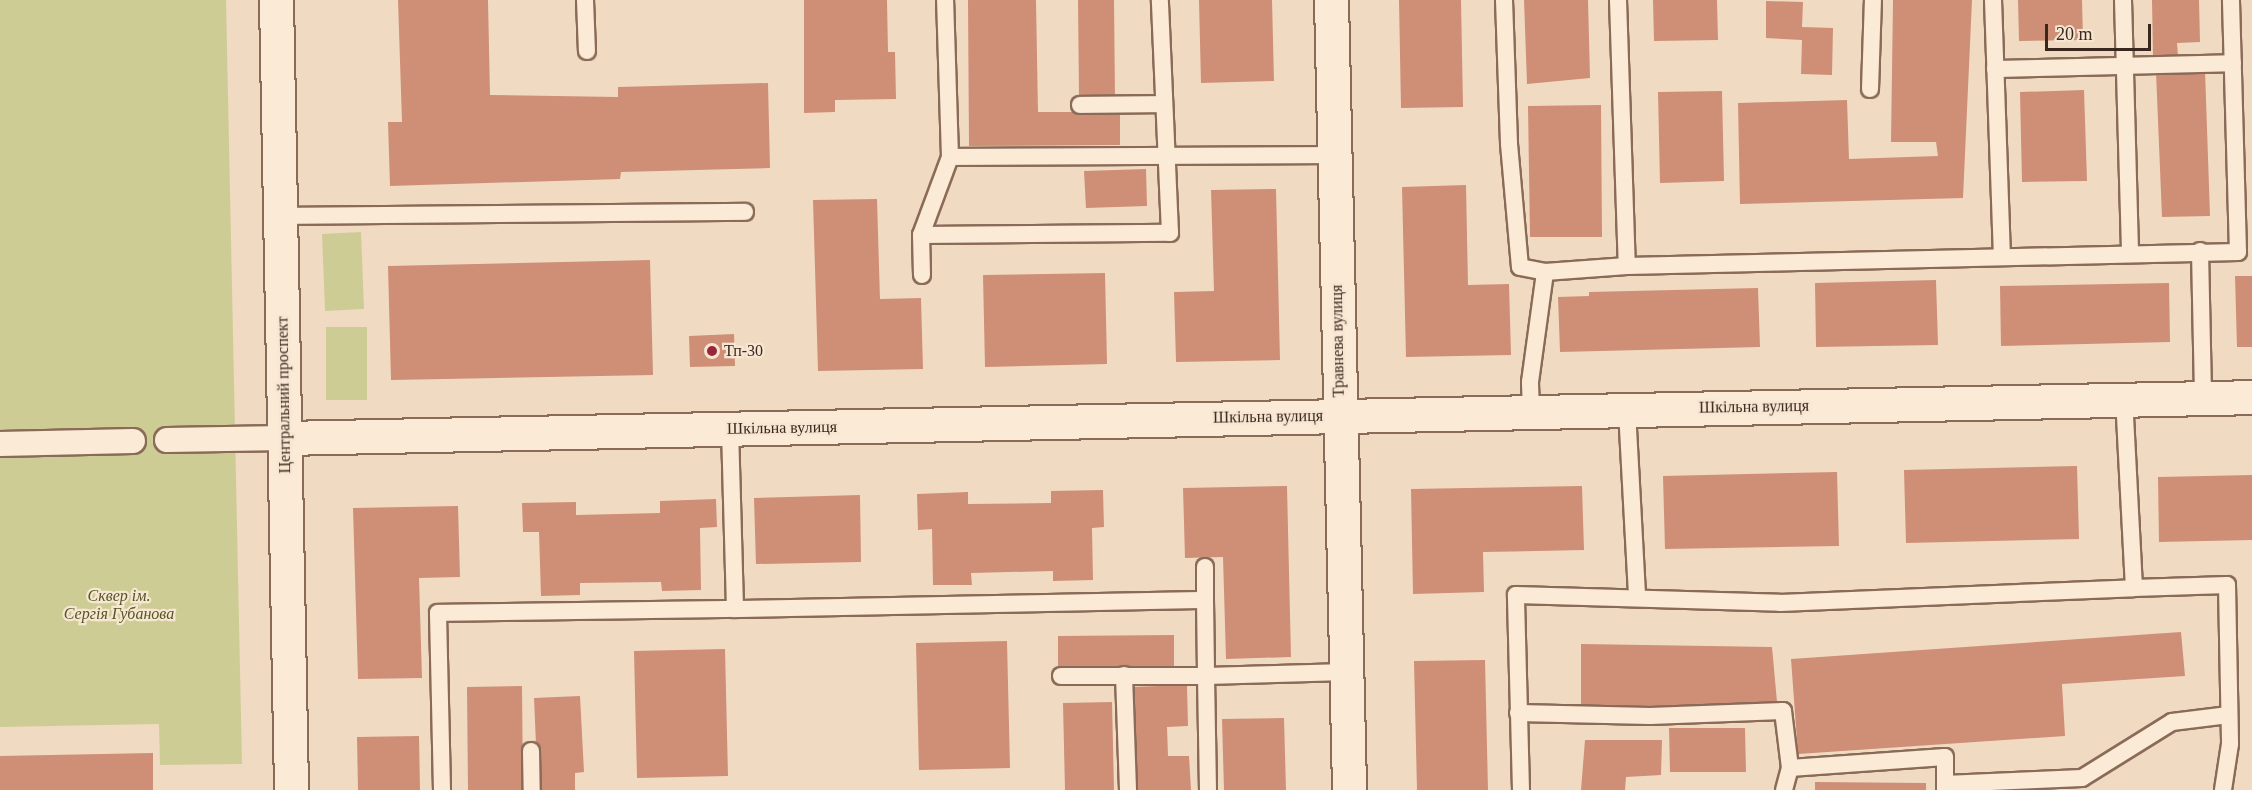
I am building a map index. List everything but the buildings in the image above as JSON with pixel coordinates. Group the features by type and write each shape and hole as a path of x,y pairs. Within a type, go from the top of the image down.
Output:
{"street":[{"name":"Центральний проспект","path":"276,0 291,790"},
{"name":"Травнева вулиця","path":"1331,0 1348,790"},
{"name":"Шкільна вулиця","path":"284,438 2252,397"},
{"path":"167,440 284,438"},
{"path":"0,444 133,441"}],"lane":[{"path":"585,0 587,51"},
{"path":"922,275 921,235 950,157 945,0"},
{"path":"921,235 1170,233 1160,0"},
{"path":"1504,0 1509,144 1520,267 1545,272 1627,266 2200,251 2238,252 2231,0"},
{"path":"1618,0 1627,266"},
{"path":"1870,89 1873,0"},
{"path":"1993,0 2002,256"},
{"path":"2123,0 2130,253"},
{"path":"1995,69 2233,63"},
{"path":"1080,105 1164,104"},
{"path":"950,157 1167,158 1334,155"},
{"path":"280,216 745,213"},
{"path":"2200,251 2203,398"},
{"path":"1531,412 1530,382 1545,272"},
{"path":"2124,400 2134,588"},
{"path":"1627,410 1637,597"},
{"path":"730,429 735,609"},
{"path":"1205,567 1208,790"},
{"path":"1521,790 1516,595 1780,603 2227,585 2229,716 2223,790"},
{"path":"442,790 438,613 1205,600"},
{"path":"1061,676 1206,676 1346,672"},
{"path":"1124,675 1128,790"},
{"path":"1518,713 1650,716 1783,711 1790,768 1784,790"},
{"path":"1790,768 1945,757 1945,787 2082,778 2172,722 2229,716"},
{"path":"531,751 532,790"}],"green space":[{"name":"Сквер ім. Сергія Губанова","path":"0,0 226,0 242,764 160,765 159,724 0,727"},
{"path":"361,232 364,309 325,311 322,234"},
{"path":"326,327 367,327 367,400 326,400"}],"place":[{"name":"Тп-30","path":"712,351"}]}
